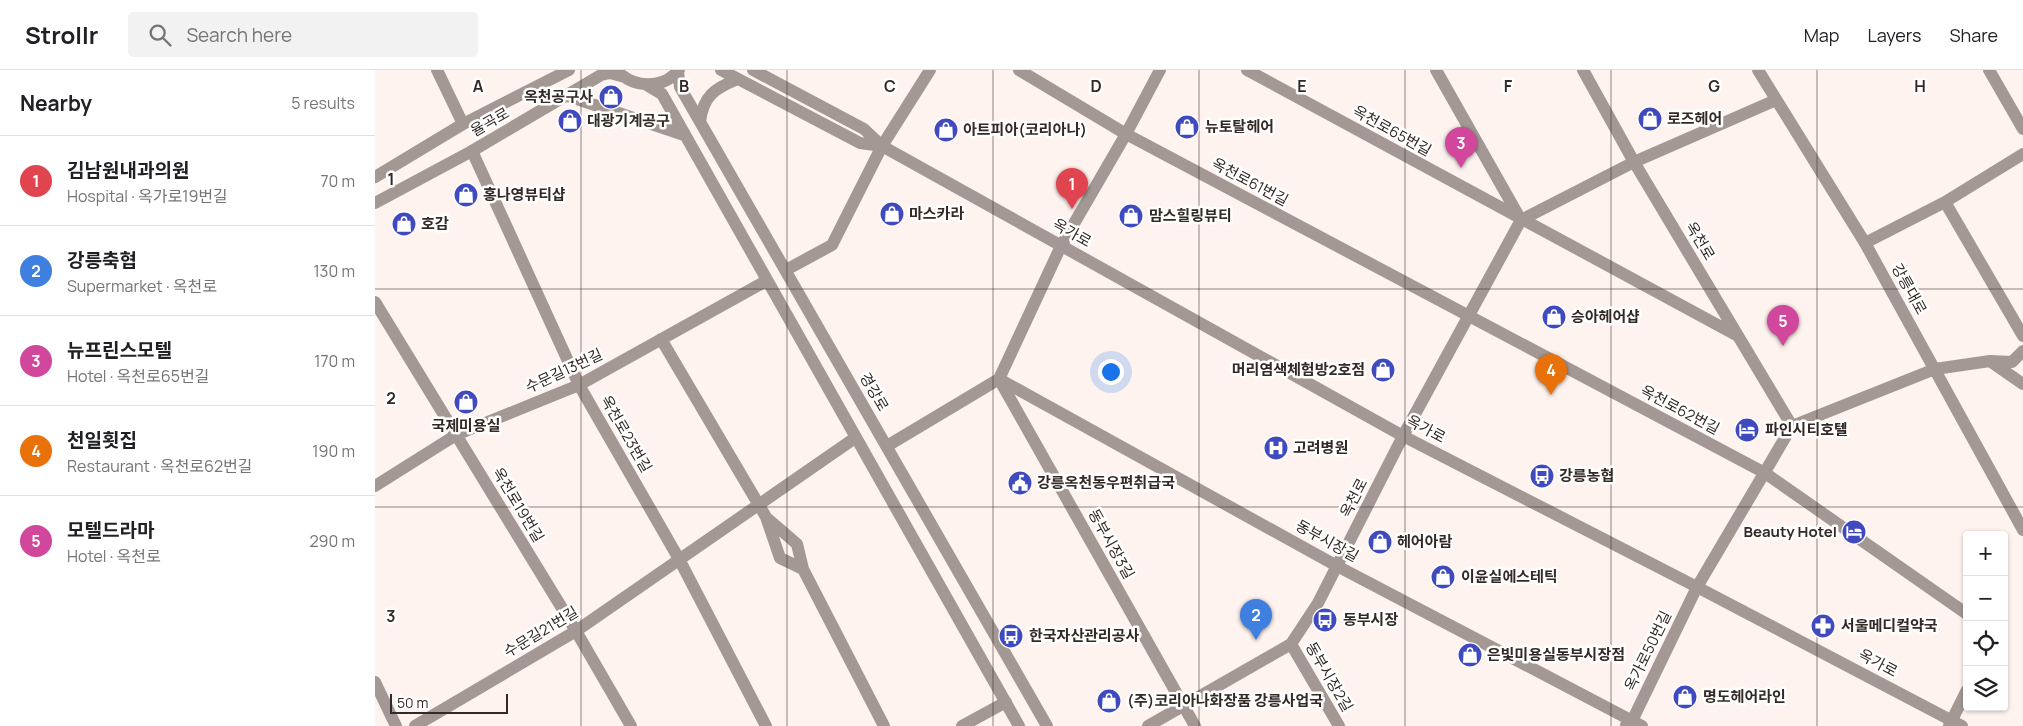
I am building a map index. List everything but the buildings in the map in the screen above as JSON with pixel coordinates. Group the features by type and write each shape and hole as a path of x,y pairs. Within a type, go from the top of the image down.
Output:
{"street":[{"path":"437,70 463,124"},
{"name":"율곡로","path":"375,177 463,124 569,70"},
{"name":"옥가로","path":"721,70 860,143 882,146"},
{"name":"옥가로","path":"753,70 864,129 882,146 1403,436 1697,587 1955,724"},
{"path":"785,270 832,245 882,146 930,70"},
{"name":"옥천로61번길","path":"1019,70 1126,134 1468,317"},
{"path":"887,446 999,379 1061,246 1126,134 1160,70"},
{"name":"옥천로65번길","path":"1247,70 1521,220"},
{"path":"1436,70 1521,220 1739,336"},
{"name":"옥천로","path":"1583,70 1634,162 1792,426"},
{"name":"강릉대로","path":"1758,70 1865,244 2023,530"},
{"path":"1989,70 2023,130"},
{"path":"647,85 663,82 678,71"},
{"name":"경강로","path":"678,71 680,87 1047,726"},
{"path":"619,73 629,81 647,85 662,94 1019,726"},
{"name":"율곡로","path":"375,203 472,151 601,75 619,73"},
{"path":"700,122 702,107 712,93 725,84 738,79"},
{"path":"568,96 684,135"},
{"path":"1521,220 1634,162 1776,100"},
{"name":"옥천로23번길","path":"472,151 579,385 679,559 766,726"},
{"path":"1865,244 1945,202 2023,154"},
{"path":"1945,202 2023,336"},
{"name":"옥천로","path":"1148,726 1291,644 1318,603 1403,436 1521,220"},
{"name":"수문길13번길","path":"375,486 456,436 579,385 766,281"},
{"name":"옥천로19번길","path":"375,302 576,631 631,726"},
{"name":"옥천로62번길","path":"1468,317 1765,473 1963,611"},
{"path":"661,339 759,504 766,517 781,558 803,569"},
{"path":"1792,426 1935,369 1989,361 2018,363 2023,351"},
{"path":"1989,361 2023,384"},
{"name":"동부시장길","path":"999,379 1337,566 1633,724"},
{"name":"동부시장3길","path":"999,379 1195,726"},
{"name":"옥가로50번길","path":"1633,724 1697,587 1792,426"},
{"name":"수문길21번길","path":"415,726 576,631 855,438"},
{"path":"766,517 797,544 803,569 885,726"},
{"name":"동부시장2길","path":"1291,644 1339,726"},
{"path":"375,682 397,726"},
{"path":"1955,724 1963,701"},
{"path":"962,726 1006,702"}],"place":[{"name":"옥천공구사","path":"611,97"},
{"name":"로즈헤어","path":"1650,119"},
{"name":"대광기계공구","path":"570,121"},
{"name":"뉴토탈헤어","path":"1187,127"},
{"name":"아트피아(코리아나)","path":"946,130"},
{"name":"뉴프린스모텔","path":"1461,168"},
{"name":"홍나영뷰티샵","path":"466,195"},
{"name":"김남원내과의원","path":"1072,209"},
{"name":"마스카라","path":"892,214"},
{"name":"맘스힐링뷰티","path":"1131,216"},
{"name":"호감","path":"404,224"},
{"name":"승아헤어샵","path":"1554,317"},
{"name":"모텔드라마","path":"1783,346"},
{"name":"머리염색체험방2호점","path":"1383,370"},
{"name":"천일횟집","path":"1551,395"},
{"name":"국제미용실","path":"466,402"},
{"name":"파인시티호텔","path":"1747,430"},
{"name":"고려병원","path":"1276,448"},
{"name":"강릉농협","path":"1542,476"},
{"name":"강릉옥천동우편취급국","path":"1020,483"},
{"name":"Beauty Hotel","path":"1854,532"},
{"name":"헤어아람","path":"1380,542"},
{"name":"이윤실에스테틱","path":"1443,577"},
{"name":"동부시장","path":"1325,620"},
{"name":"서울메디컬약국","path":"1823,626"},
{"name":"한국자산관리공사","path":"1011,636"},
{"name":"강릉축협","path":"1256,640"},
{"name":"은빛미용실동부시장점","path":"1470,655"},
{"name":"명도헤어라인","path":"1685,697"},
{"name":"(주)코리아나화장품 강릉사업국","path":"1109,701"}]}
